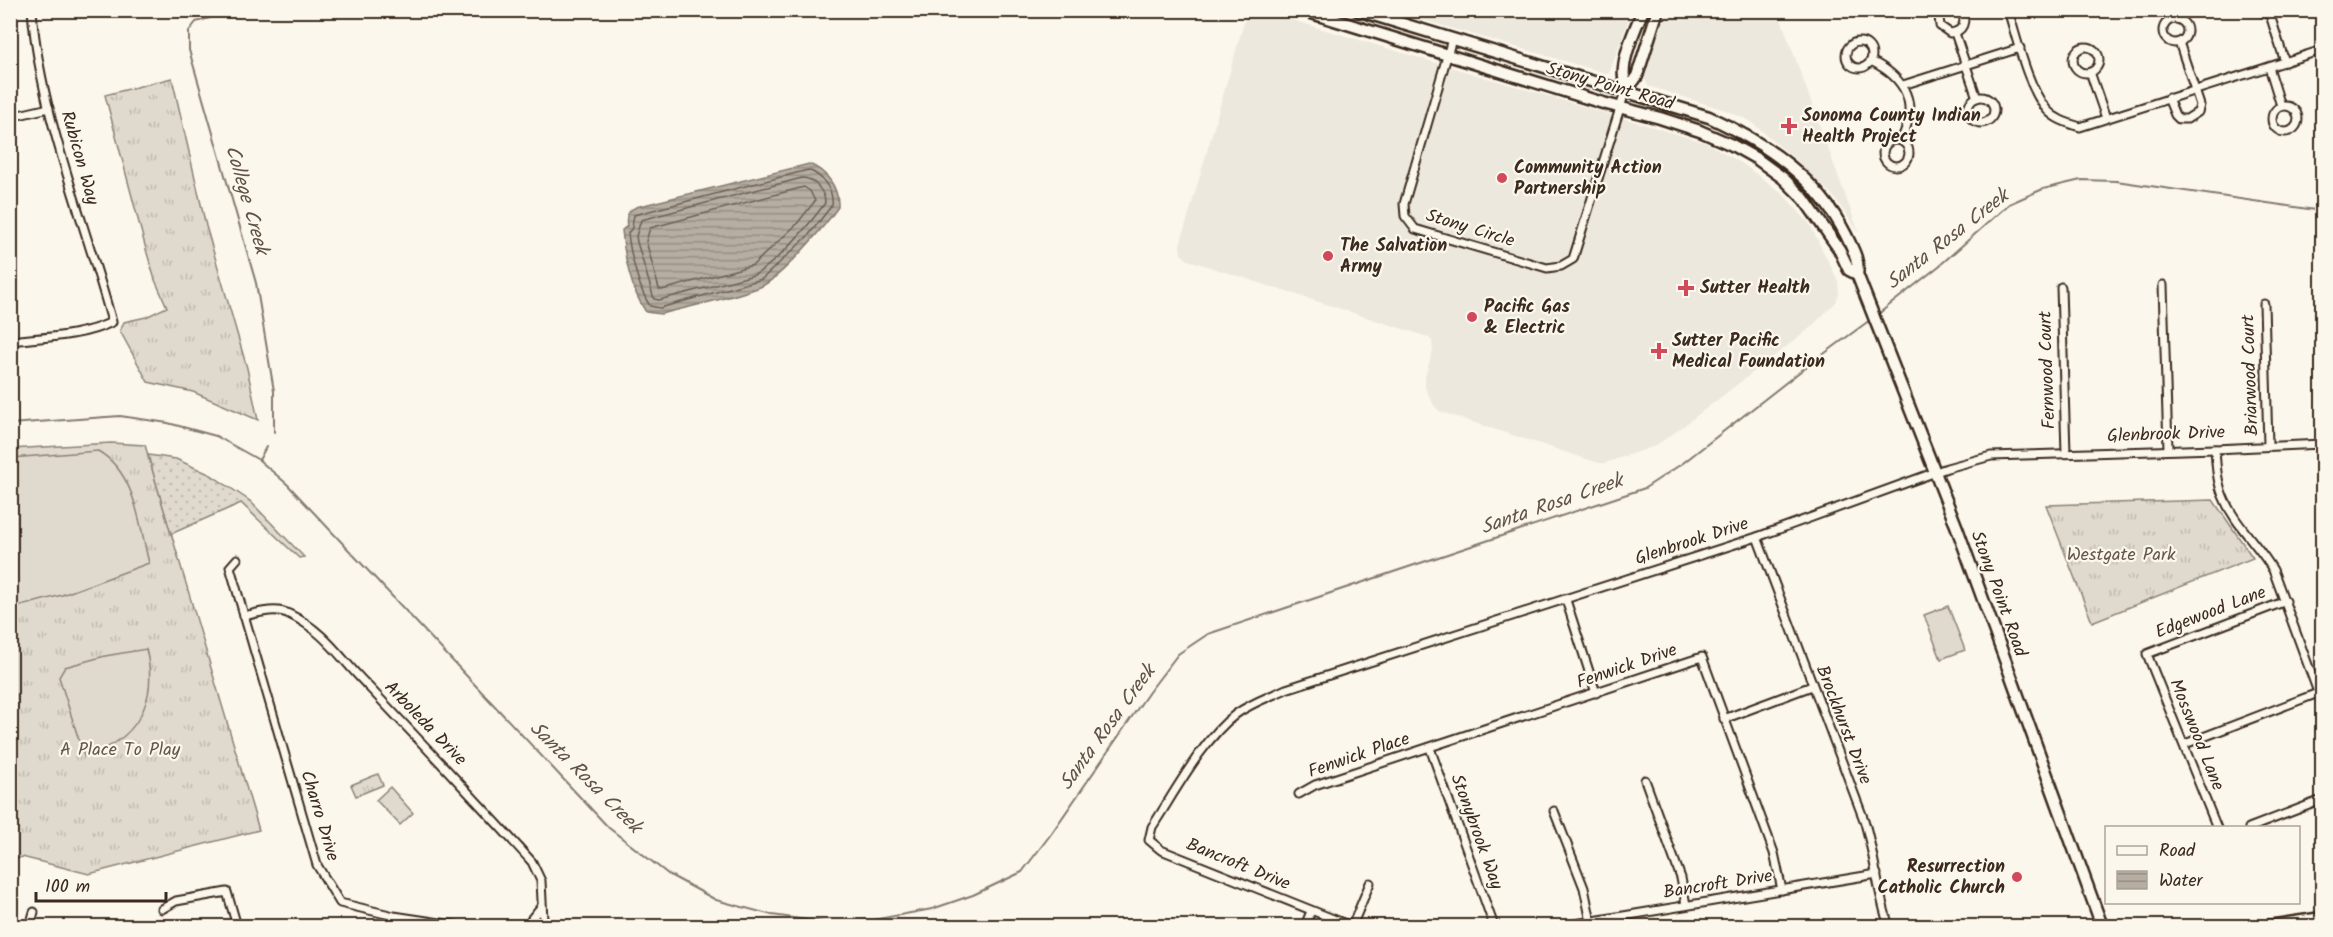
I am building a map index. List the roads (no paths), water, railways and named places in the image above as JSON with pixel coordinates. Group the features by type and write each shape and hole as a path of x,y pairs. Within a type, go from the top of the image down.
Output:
{"main road":[{"name":"Stony Point Road","path":"1302,10 1700,131 1757,159 1783,178 1804,199 1839,249 1849,270 1857,274 1867,295 1960,537 2102,927"},
{"name":"Stony Point Road","path":"1357,10 1626,90 1709,117 1742,132 1785,160 1818,192 1835,214 1859,265 1857,274"},
{"path":"1643,10 1623,70 1626,90 1637,76 1658,10"},
{"path":"2268,927 2322,918"}],"street":[{"name":"Rubicon Way","path":"10,341 96,330 112,322 49,108 34,41 32,10"},
{"path":"1943,10 1939,17 1940,26 1946,32 1955,33 1964,25 1964,17 1960,10"},
{"path":"2008,10 2037,95 2048,111 2062,122 2080,127 2322,50"},
{"path":"2256,10 2270,11 2285,62"},
{"path":"1955,33 1977,98"},
{"name":"Stony Circle","path":"1452,39 1404,204 1405,216 1415,229 1547,268 1573,259 1626,90"},
{"path":"2168,98 2179,119 2187,119 2198,112 2200,105 2179,42"},
{"path":"1903,85 2020,48"},
{"path":"1871,61 1895,75 1903,85 1909,107 1908,127 1901,141"},
{"path":"2269,67 2281,106"},
{"path":"2090,72 2106,118"},
{"path":"10,117 49,108"},
{"path":"2163,285 2168,449"},
{"name":"Fernwood Court","path":"2061,287 2066,453"},
{"name":"Briarwood Court","path":"2264,304 2268,445"},
{"name":"Glenbrook Drive","path":"1149,840 1152,827 1207,745 1222,727 1254,702 1286,689 1566,600 1756,537 1934,473 1991,456 2322,444"},
{"path":"2215,449 2217,477 2223,495 2233,516 2263,552 2286,600 2322,703"},
{"name":"Brockhurst Drive","path":"1756,537 1864,820 1889,927"},
{"name":"Charro Drive","path":"237,559 230,567 317,865 340,903 394,916 460,927"},
{"path":"1566,600 1596,693"},
{"name":"Edgewood Lane","path":"2147,654 2286,600"},
{"name":"Arboleda Drive","path":"244,616 264,612 287,612 325,637 362,680 432,752 532,862 541,881 543,921 540,927"},
{"name":"Mosswood Lane","path":"2147,654 2216,826"},
{"name":"Fenwick Drive","path":"1430,748 1702,657 1774,853 1782,890"},
{"path":"1724,720 1812,686"},
{"path":"2185,744 2318,693"},
{"name":"Fenwick Place","path":"1299,794 1315,785 1430,748"},
{"name":"Stonybrook Way","path":"1430,748 1494,927"},
{"path":"1645,780 1681,878 1686,905"},
{"path":"2254,826 2322,800"},
{"path":"1554,811 1584,888 1591,922"},
{"name":"Bancroft Drive","path":"1149,840 1161,850 1351,927"},
{"name":"Bancroft Drive","path":"1563,927 1877,874"},
{"path":"1351,927 1370,883"},
{"path":"162,909 176,901 227,892 237,927"},
{"path":"529,927 532,918 541,907"},
{"path":"1305,927 1311,911"},
{"path":"30,927 34,912"}],"water":[{"path":"809,164 831,181 838,200 838,207 813,239 779,274 760,287 737,295 661,314 646,312 632,283 624,251 622,230 627,226 627,217 631,210"}],"waterway":[{"name":"College Creek","path":"236,10 196,22 189,31 189,50 256,283 274,391 274,432"},
{"name":"Santa Rosa Creek","path":"1877,315 1939,266 2009,204 2043,189 2081,180 2116,181 2322,211"},
{"name":"Santa Rosa Creek","path":"10,424 120,416 168,423 216,436 259,460 287,484 609,828 668,874 716,900 772,915 829,923 873,920 932,909 973,895 1022,872 1178,654 1208,634 1645,488 1683,463 1870,320"},
{"name":"College Creek","path":"259,460 266,447"}],"place":[{"name":"Sonoma County Indian Health Project","path":"1789,126"},
{"name":"Community Action Partnership","path":"1502,178"},
{"name":"The Salvation Army","path":"1328,256"},
{"name":"Sutter Health","path":"1686,288"},
{"name":"Pacific Gas & Electric","path":"1472,317"},
{"name":"Sutter Pacific Medical Foundation","path":"1659,351"},
{"name":"Resurrection Catholic Church","path":"2017,877"}],"park label":[{"name":"Westgate Park","path":"2121,555"},
{"name":"A Place To Play","path":"120,750"}]}
